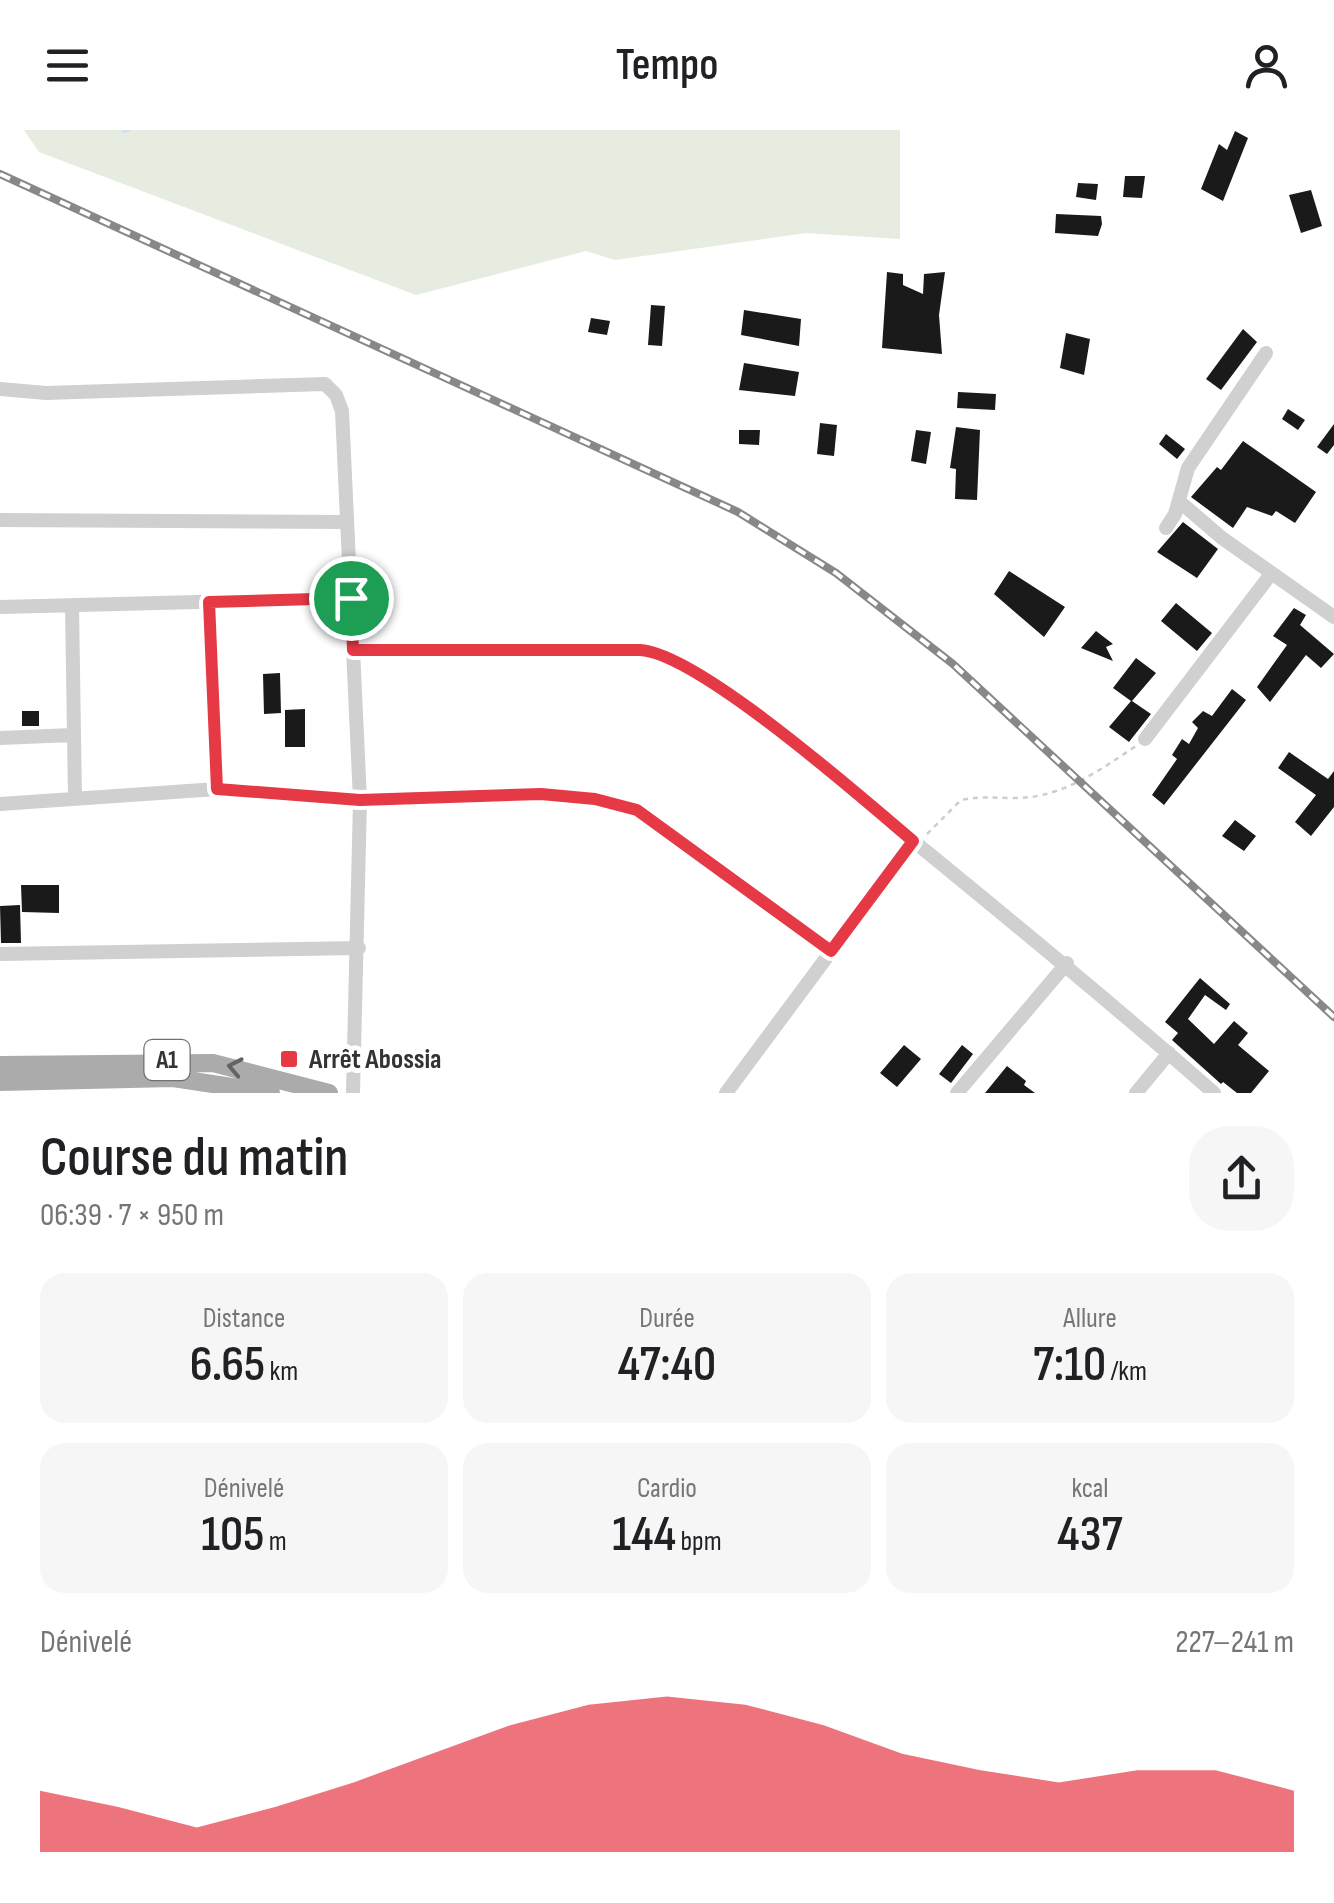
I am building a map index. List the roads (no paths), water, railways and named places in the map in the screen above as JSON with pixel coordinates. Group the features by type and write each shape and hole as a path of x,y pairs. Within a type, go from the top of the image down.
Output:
{"main road":[{"name":"A1","path":"0,1065 213,1063 329,1093"},
{"name":"A1","path":"0,1082 173,1078 271,1093"}],"street":[{"path":"1166,528 1180,502 1188,468 1266,353"},
{"path":"0,389 46,393 325,384 336,395 342,411 360,800 353,1093"},
{"path":"1180,502 1271,574 1334,616"},
{"path":"0,520 347,522"},
{"path":"1145,739 1271,574"},
{"path":"0,607 351,598"},
{"path":"209,602 217,789"},
{"path":"72,606 75,798"},
{"path":"353,650 653,650 779,729 1067,963 1214,1093"},
{"path":"0,738 73,735"},
{"path":"0,804 217,789 360,800 541,794 595,799 637,810 831,951"},
{"path":"726,1093 913,841"},
{"path":"0,954 358,948"},
{"path":"957,1093 1067,963"},
{"path":"1136,1093 1169,1053"}],"waterway":[{"path":"124,131 129,130"}],"railway":[{"path":"0,174 738,512 836,573 953,664 1334,1017"}],"place":[{"name":"Arrêt Abossia","path":"289,1059"}]}
